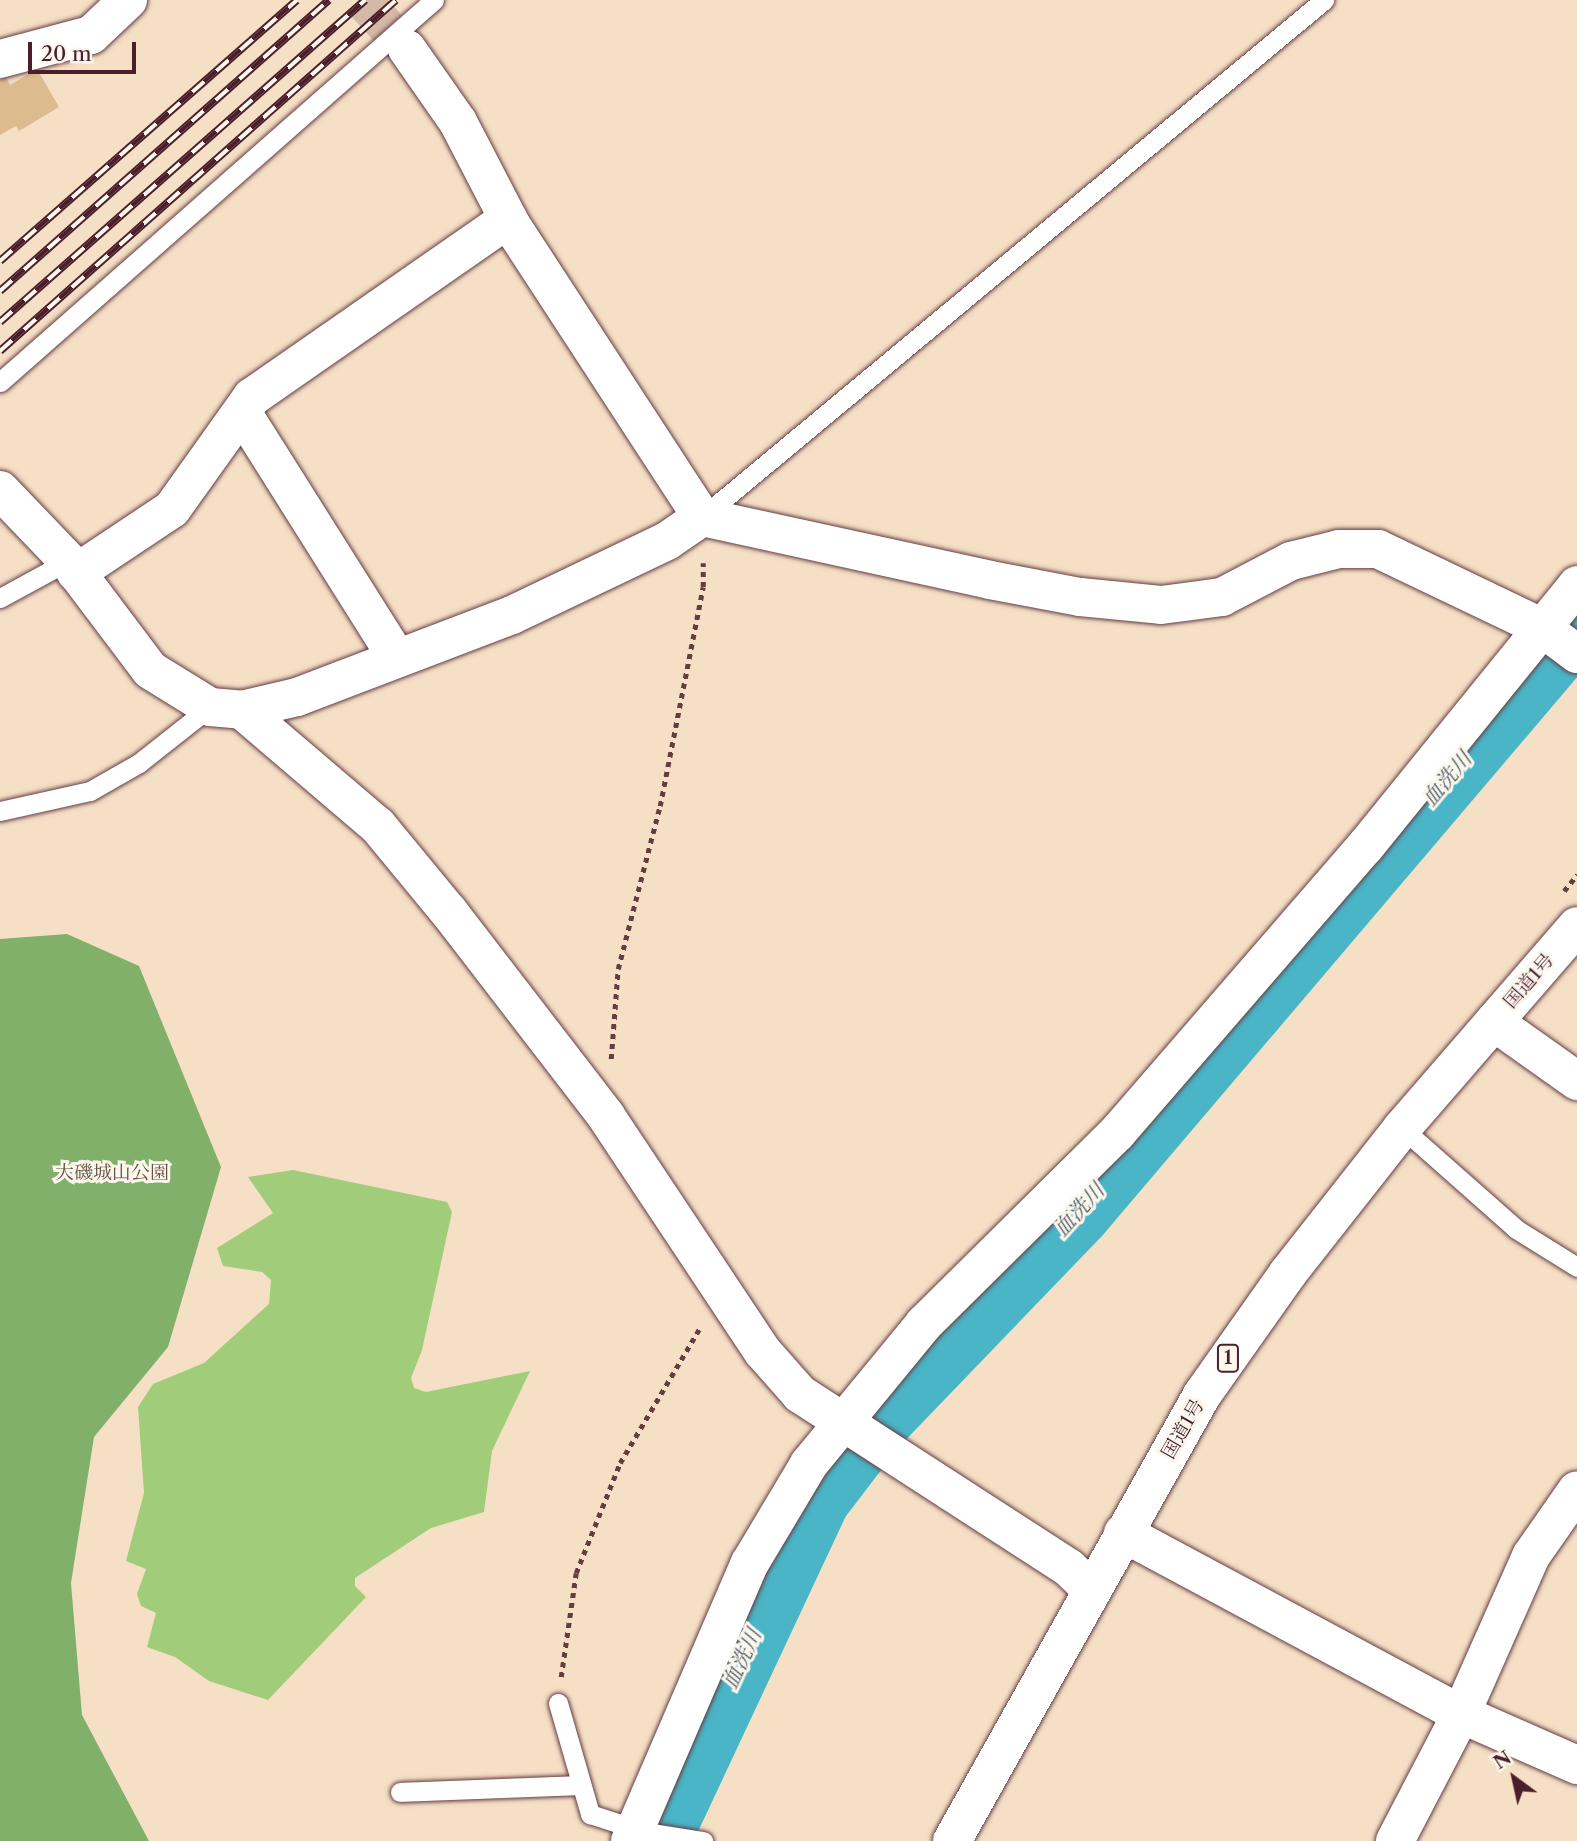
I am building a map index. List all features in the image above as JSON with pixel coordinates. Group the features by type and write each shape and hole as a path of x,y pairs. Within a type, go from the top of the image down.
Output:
{"main road":[{"path":"0,59 91,34 128,0"},
{"path":"416,24 458,122 508,219 702,517 990,580 1080,597 1161,605 1222,597 1291,561 1339,549 1378,549 1561,642"},
{"path":"72,567 172,509 252,397 508,219"},
{"path":"242,412 397,659"},
{"path":"0,490 72,567 150,670 226,708 378,826 606,1116 763,1352 800,1394 1069,1568 1090,1588"},
{"path":"226,708 297,697 512,615 667,541 702,517"},
{"path":"636,1834 750,1563 809,1464 857,1433 924,1324 1126,1123 1365,847 1561,642 1577,585"},
{"name":"国道1号","path":"952,1841 1090,1588 1202,1395 1288,1273 1402,1128 1577,926"},
{"path":"1494,1022 1577,1081"},
{"path":"1395,1841 1461,1714 1531,1556 1577,1490"},
{"path":"1123,1533 1461,1714 1577,1765"}],"lane":[{"path":"702,517 1324,0"},
{"path":"0,382 416,24"},
{"path":"0,598 72,567"},
{"path":"0,811 90,791 226,708"},
{"path":"1402,1128 1516,1229 1577,1268"},
{"path":"558,1703 579,1785 590,1814 636,1834 682,1841 703,1841"},
{"path":"400,1792 579,1785"}],"path":[{"path":"606,1116 618,969 660,806 703,587 702,517"},
{"path":"558,1703 576,1573 620,1463 722,1289"}],"green space":[{"name":"大磯城山公園","path":"67,934 139,966 221,1167 168,1347 94,1437 71,1583 82,1715 149,1841 0,1841 0,939"},
{"path":"293,1170 447,1202 452,1212 422,1350 411,1378 414,1388 426,1392 530,1371 492,1451 484,1512 431,1528 355,1578 355,1586 366,1597 268,1700 209,1681 175,1657 147,1647 156,1613 141,1606 137,1594 146,1569 126,1561 144,1493 138,1407 153,1384 204,1363 269,1304 271,1280 262,1272 223,1266 217,1248 273,1213 248,1177"}],"building":[{"path":"37,69 59,107 19,131 16,126 0,135 0,80 6,77 10,85"}],"waterway":[{"name":"血洗川","path":"657,1841 818,1498 873,1426 1078,1213 1577,626"}],"tunnel":[{"path":"362,0 407,49"}],"railway":[{"path":"0,261 297,0"},
{"path":"0,291 329,0"},
{"path":"0,322 365,0"},
{"path":"0,351 396,0"}]}
